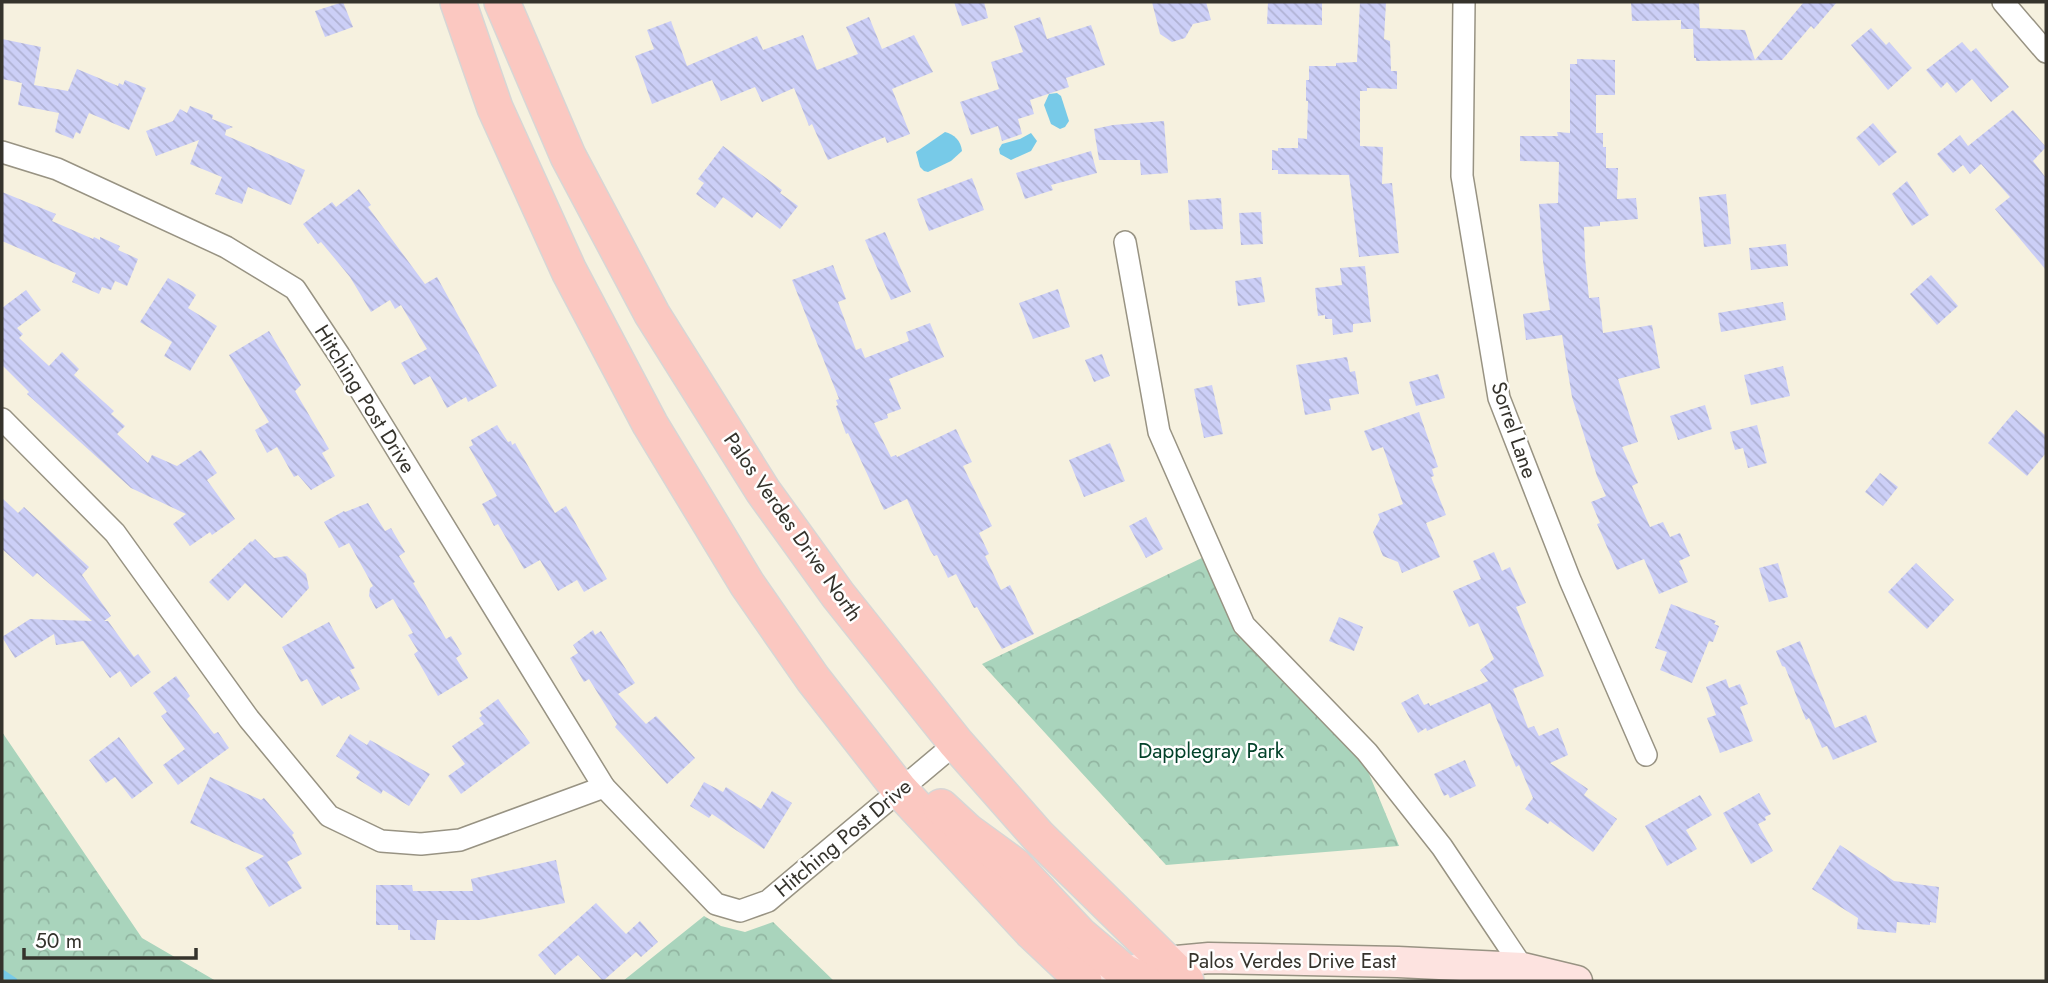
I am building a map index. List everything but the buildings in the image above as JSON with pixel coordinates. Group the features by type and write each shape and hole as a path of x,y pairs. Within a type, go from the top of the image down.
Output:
{"main road":[{"path":"458,2 495,108 564,259 650,424 747,584 813,679 900,790 1032,932 1084,981"},
{"name":"Palos Verdes Drive North","path":"502,2 568,156 652,314 778,511 838,594 956,743 1155,974"},
{"path":"900,790 935,800 967,831 1015,866 1080,935 1155,974"},
{"name":"Palos Verdes Drive East","path":"1091,981 1155,974 1219,958 1523,968 1577,981"}],"street":[{"name":"Sorrel Lane","path":"1464,2 1462,176 1499,398 1570,580 1646,755"},
{"path":"2003,2 2046,52"},
{"name":"Hitching Post Drive","path":"2,152 57,169 226,247 295,289 339,355 604,787 716,904 740,911 768,901 956,743"},
{"path":"1125,242 1159,432 1244,625 1367,752 1442,847 1523,968"},
{"path":"2,419 115,533 249,719 329,816 381,841 421,844 460,840 604,787"}],"green space":[{"name":"Dapplegray Park","path":"1208,555 1243,639 1343,711 1399,846 1166,865 982,664"},
{"path":"2,732 142,938 216,981 2,981"},
{"path":"704,916 721,926 745,932 773,922 834,981 623,981"}],"water":[{"path":"1057,93 1061,96 1069,121 1060,129 1051,124 1044,105 1049,94"},
{"path":"945,132 956,139 962,151 951,161 928,172 924,171 920,167 916,152"},
{"path":"1031,133 1037,141 1031,151 1011,160 1000,154 1002,144"}],"waterway":[{"path":"2,973 14,981"}]}
